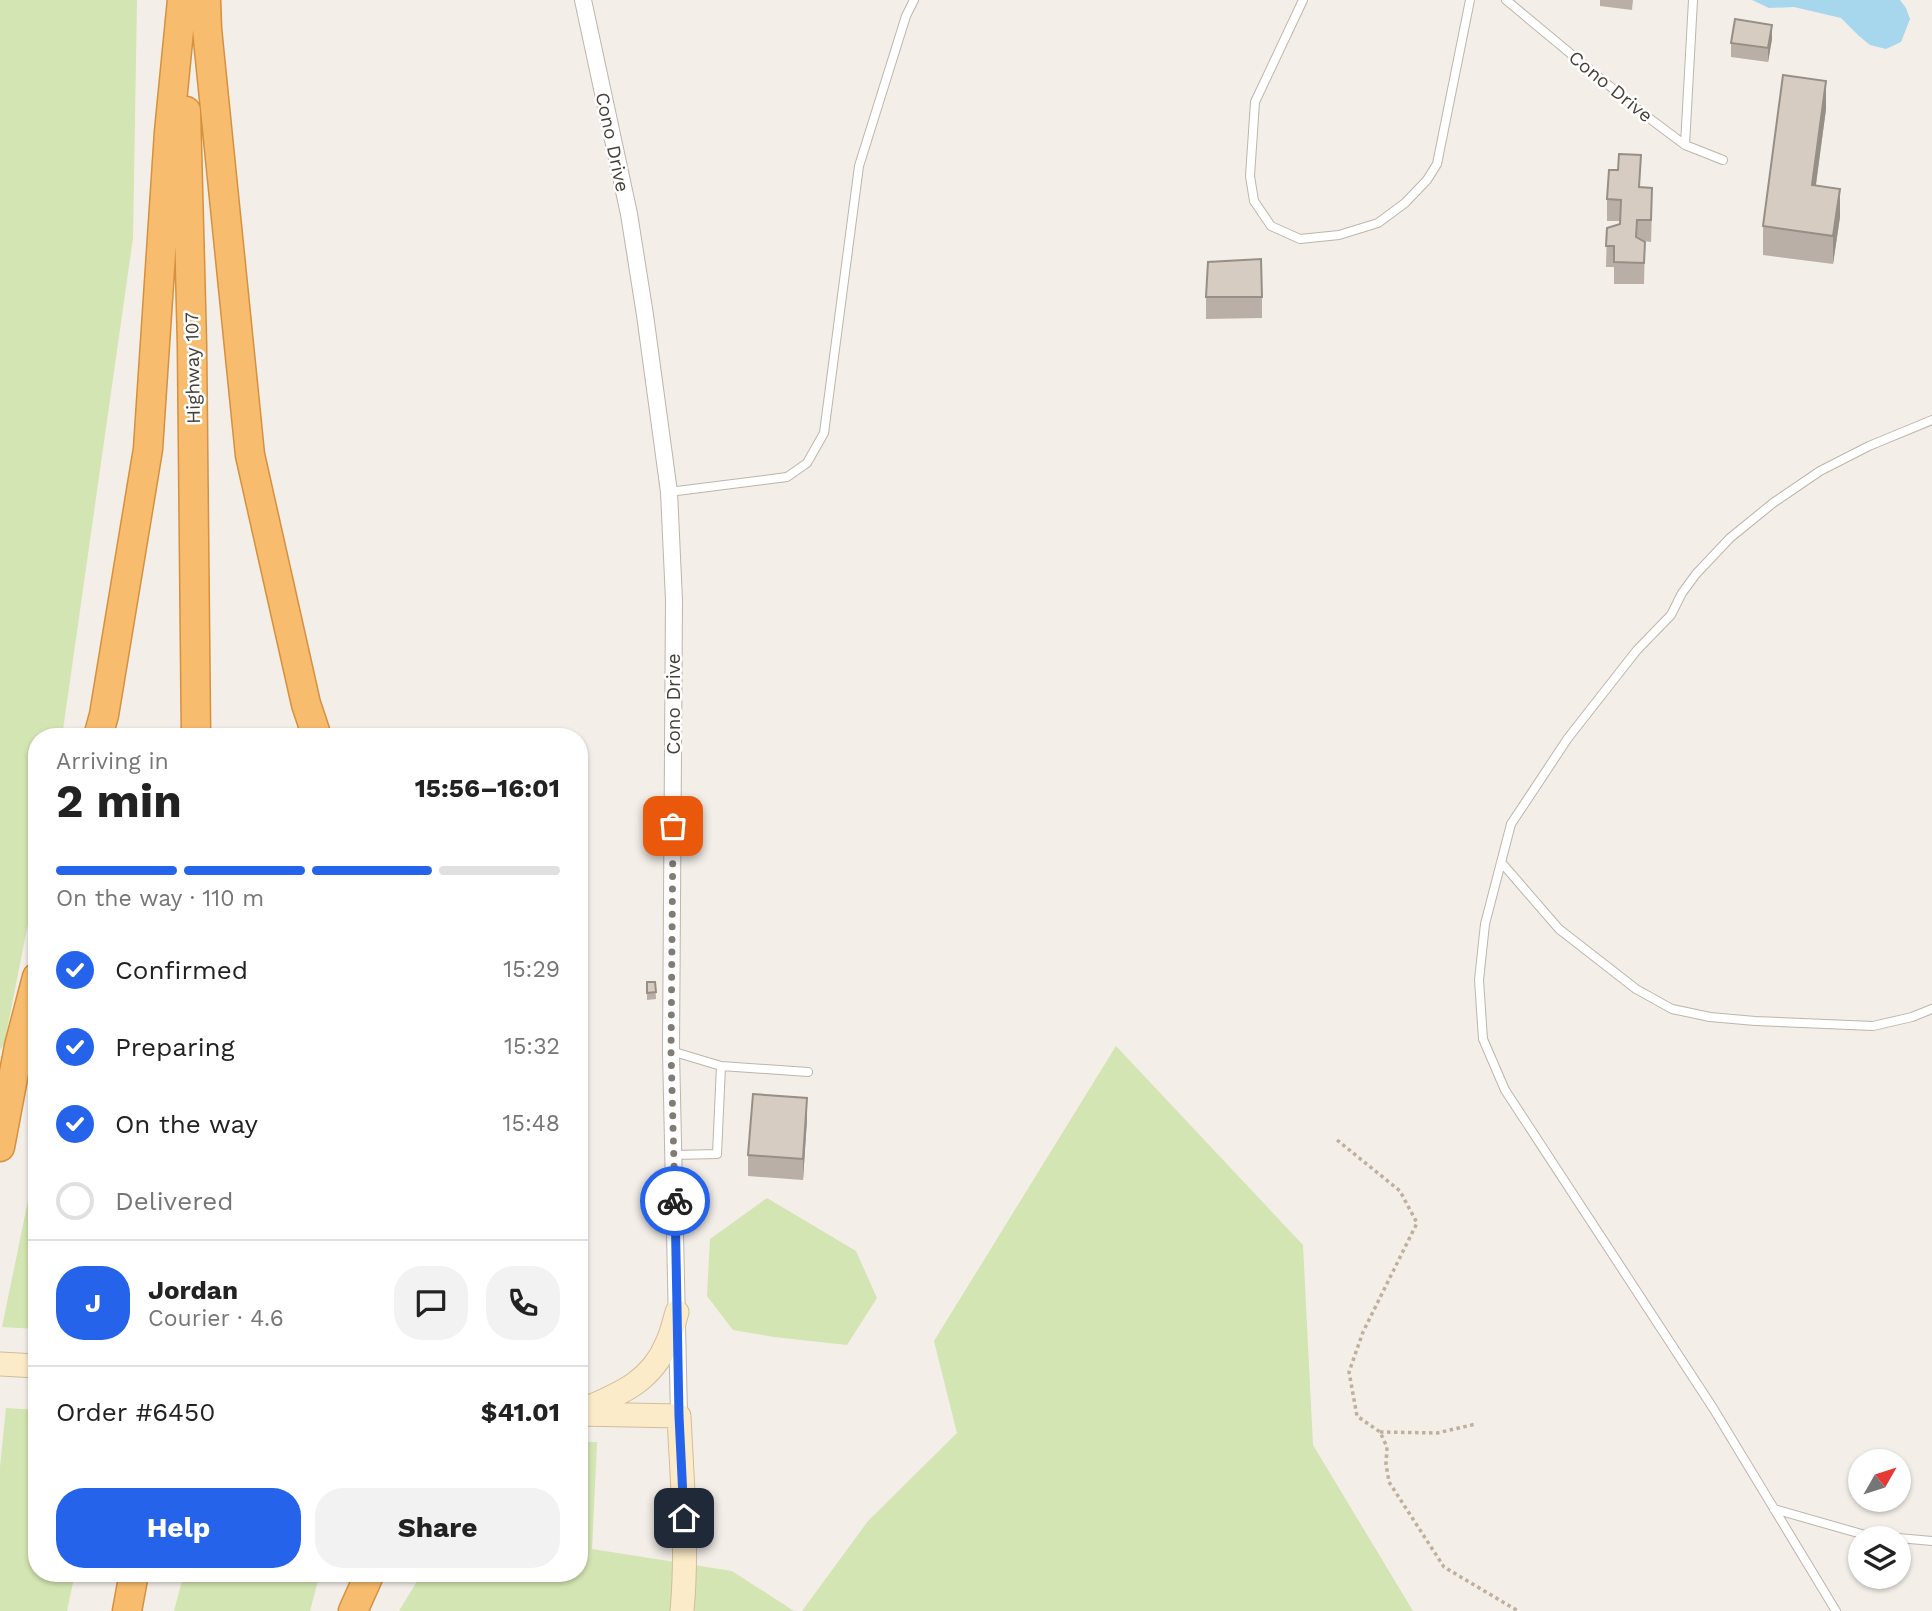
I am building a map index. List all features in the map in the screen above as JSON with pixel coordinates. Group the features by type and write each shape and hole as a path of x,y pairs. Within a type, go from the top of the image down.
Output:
{"highway":[{"path":"101,728 148,449 169,132 183,0"},
{"name":"Highway 107","path":"183,0 192,345 196,728"},
{"path":"206,0 250,455 306,704 314,728"},
{"path":"0,1147 28,1012"},
{"path":"127,1611 132,1582"},
{"path":"353,1611 366,1582"}],"street":[{"name":"Cono Drive","path":"583,0 629,214 669,492 674,600 671,1051 679,1416"},
{"path":"588,1409 624,1392 643,1378 667,1344 677,1312"},
{"path":"0,1364 28,1366"},
{"path":"588,1413 679,1416 684,1518 682,1611"}],"lane":[{"path":"669,492 786,477 807,463 824,433 859,166 906,16 914,0"},
{"path":"1303,0 1255,102 1250,176 1254,201 1271,226 1300,239 1339,234 1378,223 1405,203 1427,180 1437,164 1470,0"},
{"name":"Cono Drive","path":"1506,0 1685,145 1723,160"},
{"path":"1685,145 1693,0"},
{"path":"1836,1611 1713,1408 1505,1090 1483,1040 1479,980 1485,924 1511,824 1568,738 1637,650 1671,614 1689,583 1712,555 1751,520 1796,486 1869,446 1932,420"},
{"path":"1501,862 1559,929 1636,989 1672,1009 1710,1017 1755,1021 1873,1026 1912,1017 1932,1009"},
{"path":"671,1051 721,1066 808,1072"},
{"path":"674,1155 717,1154 721,1066"},
{"path":"1774,1509 1865,1535 1932,1541"}],"path":[{"path":"1336,1140 1400,1191 1417,1223 1363,1332 1349,1371 1357,1416 1380,1432 1387,1447 1389,1482 1444,1567 1518,1611"},
{"path":"1380,1432 1437,1433 1476,1424"}],"green space":[{"path":"0,0 137,0 133,238 63,728 28,728 28,924 4,1045 0,1050"},
{"path":"1116,1046 1303,1245 1313,1445 1413,1611 802,1611 868,1521 957,1433 934,1341"},
{"path":"767,1198 856,1251 877,1298 847,1345 733,1330 707,1296 710,1239"},
{"path":"28,1201 28,1328 2,1327"},
{"path":"6,1408 28,1409 28,1582 73,1582 67,1611 0,1611 0,1467"},
{"path":"588,1442 597,1442 592,1549 732,1571 794,1611 399,1611 417,1582 588,1582"},
{"path":"182,1582 318,1582 310,1611 174,1611"}],"water":[{"path":"1752,0 1900,0 1910,19 1901,42 1886,49 1870,45 1841,18 1794,7 1769,8"}],"building":[{"path":"1735,19 1772,25 1768,48 1731,43"},
{"path":"1783,75 1826,81 1812,185 1840,189 1833,236 1763,226"},
{"path":"1619,154 1641,155 1639,187 1652,188 1651,220 1637,220 1636,237 1645,242 1644,263 1614,262 1614,246 1606,246 1607,228 1620,224 1621,200 1607,199 1609,170 1618,170"},
{"path":"1261,259 1262,297 1206,297 1208,262"},
{"path":"647,982 655,982 656,992 647,993"},
{"path":"753,1094 807,1098 803,1159 748,1155"}],"way so far":[{"path":"673,826 671,1051 675,1201"}],"route":[{"path":"675,1201 679,1416 684,1518"}]}
